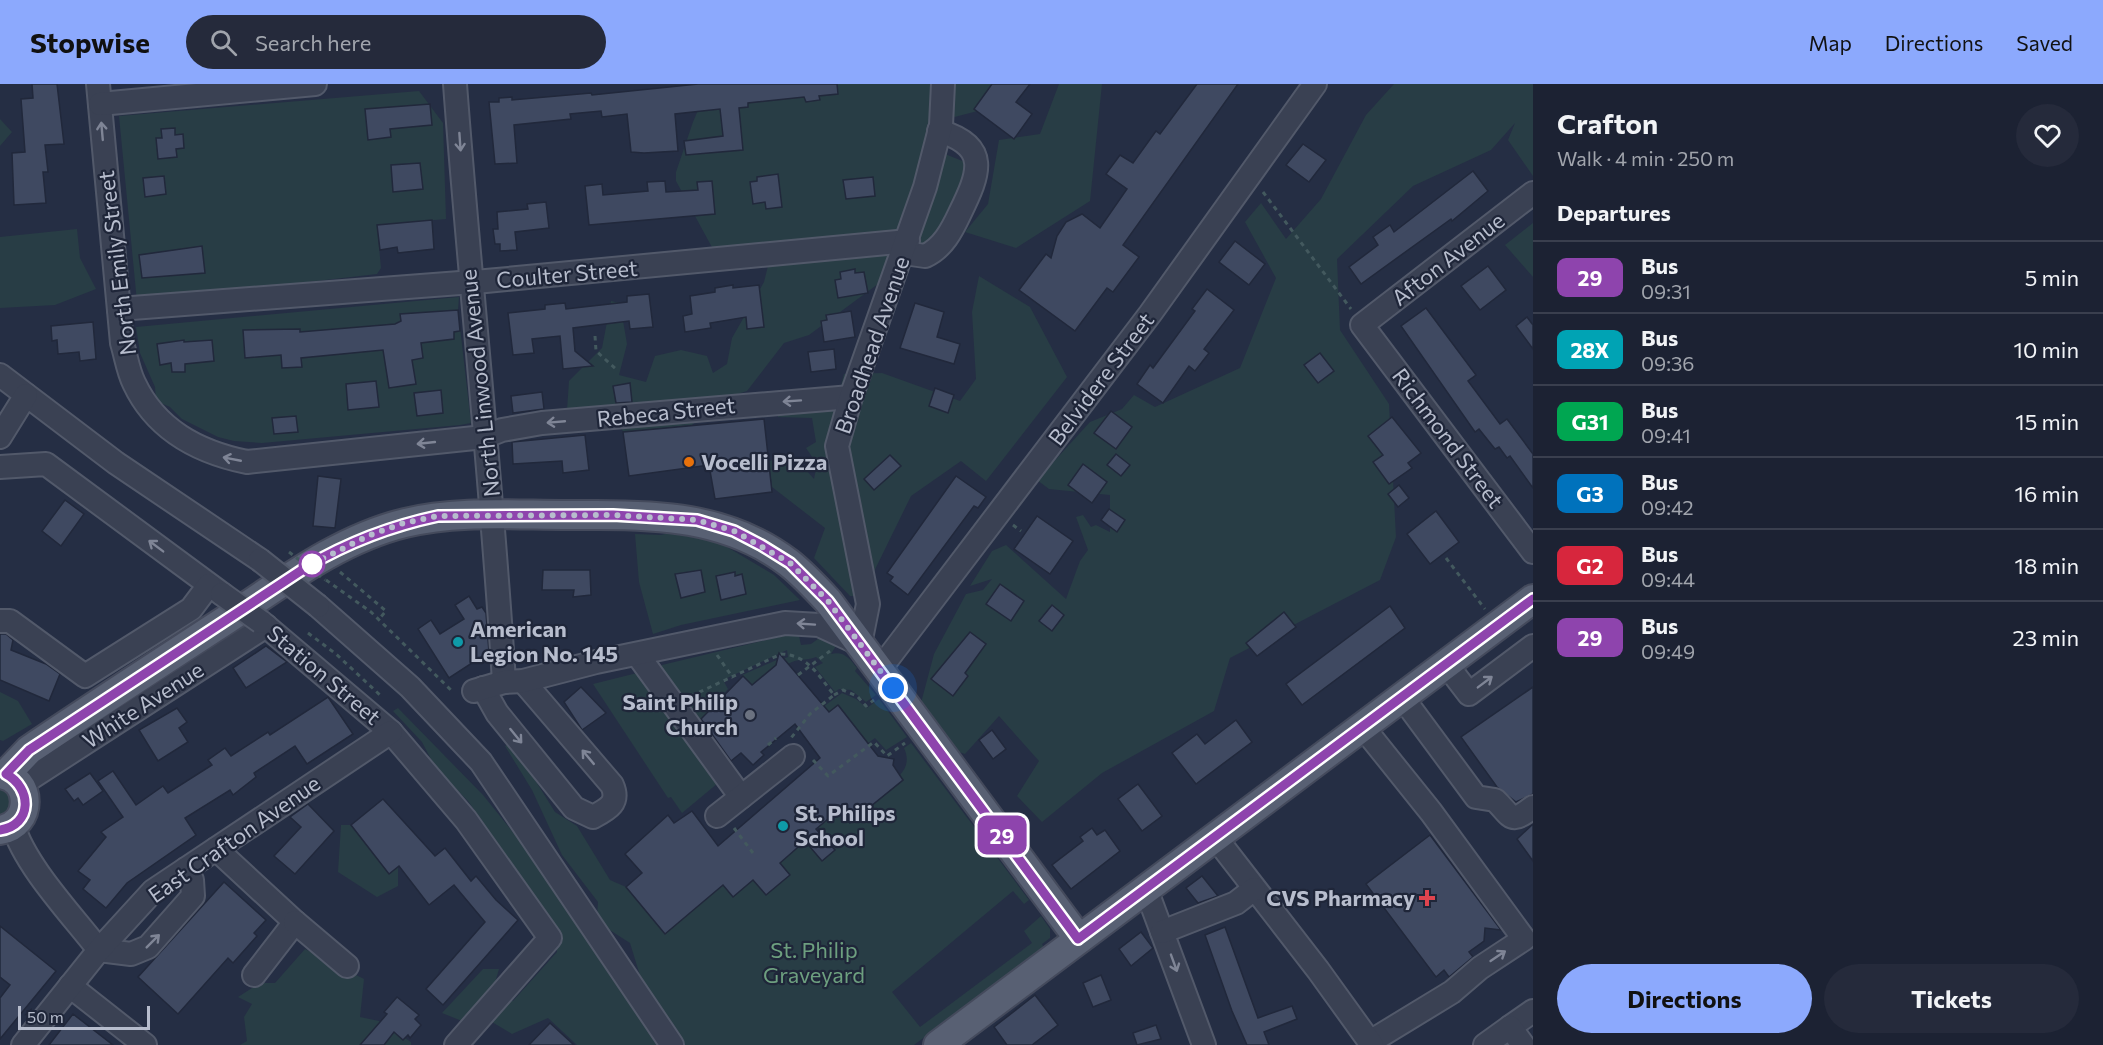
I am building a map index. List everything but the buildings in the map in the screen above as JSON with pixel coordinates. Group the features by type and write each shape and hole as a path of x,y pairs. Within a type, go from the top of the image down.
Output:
{"main road":[{"path":"6,828 24,811 24,793 9,778 29,750 323,557 370,535 404,523 438,516 660,516 697,520 734,531 790,563 828,601 848,645 1078,939"},
{"path":"953,1040 1078,939 1362,726 1446,664 1529,609"}],"street":[{"path":"99,94 315,84"},
{"name":"North Linwood Avenue","path":"455,84 470,283 484,437 494,516 489,688"},
{"name":"Broadhead Avenue","path":"848,645 868,604 837,446 850,397 906,247 925,188 939,131 943,84"},
{"name":"Belvidere Street","path":"879,682 1316,84"},
{"name":"North Emily Street","path":"99,94 122,343 133,381 144,401 161,421 190,444 216,456 247,462 484,437"},
{"name":"Coulter Street","path":"119,309 906,247 925,255 942,244 954,225 976,175 975,159 968,145 962,139 939,131"},
{"name":"Afton Avenue","path":"1362,325 1533,193"},
{"name":"Richmond Street","path":"1362,325 1533,552"},
{"path":"0,375 116,463 260,560 318,606 410,687 481,762 672,1045"},
{"path":"0,437 26,394"},
{"name":"Rebeca Street","path":"484,437 502,429 542,423 850,397"},
{"name":"Station Street","path":"6,466 46,464 263,624 391,732 466,820 550,938 464,1042"},
{"path":"0,621 10,621 85,676 191,609 215,590"},
{"path":"489,688 785,623 819,625 848,645"},
{"name":"White Avenue","path":"9,778 263,624"},
{"path":"1446,664 1470,694 1533,646"},
{"path":"637,654 741,797"},
{"path":"489,688 612,785 616,796 613,805 593,817 574,808 497,713 489,688"},
{"path":"1402,697 1476,798 1495,800 1510,818 1518,818 1533,807"},
{"path":"1215,837 1318,970 1371,1044 1452,992 1480,968 1524,939 1431,812 1362,726"},
{"name":"East Crafton Avenue","path":"23,1045 99,950 153,891 391,732"},
{"path":"719,814 799,752"},
{"path":"6,828 99,950 131,954 148,947 193,896 192,879 186,869"},
{"path":"216,849 347,966"},
{"path":"1146,889 1197,1043"},
{"path":"1162,932 1236,903 1254,889"},
{"path":"254,975 296,922"},
{"path":"70,986 145,1045"},
{"path":"1485,1045 1517,1036 1533,1011"}],"path":[{"path":"1272,203 1362,325"},
{"path":"595,336 596,351 616,369"},
{"path":"289,552 379,619 489,688"},
{"path":"1446,558 1488,613"},
{"path":"339,571 386,611 379,619"},
{"path":"798,675 810,665 848,645"},
{"path":"714,646 719,660 729,669 733,678"},
{"path":"673,704 781,654 794,654 810,665 834,695"},
{"path":"879,682 866,706 843,690 810,714 799,752 828,776 874,742 887,756 911,738"},
{"path":"768,746 776,738"},
{"path":"719,814 753,853"}],"green space":[{"path":"709,84 993,84 989,108 947,119 940,152 970,164 966,185 928,247 809,335 784,343 747,391 723,399 692,425 623,432 615,411 567,410 569,381 602,348 611,301 620,303 627,344 619,375 646,382 655,356 681,350 707,356 713,373 727,364 732,338 764,282 770,258 714,251 676,181 676,172 693,122"},
{"path":"1059,84 1102,84 1090,201 1016,248 965,232 988,204 999,140 1040,134"},
{"path":"1394,84 1533,84 1533,176 1508,140 1515,123 1491,150 1413,186 1337,259 1340,330 1389,404 1396,537 1380,580 1230,658 1214,711 1102,773 1042,822 1017,796 1039,761 999,716 965,754 941,746 918,714 934,654 966,594 983,590 992,579 970,586 992,551 1006,545 1066,599 1080,561 1088,550 1076,517 1083,515 1091,527 1096,525 1110,532 1110,495 1049,489 1037,480 1090,422 1122,409 1134,395 1155,407 1240,368 1276,278 1245,222 1261,203 1286,239 1321,199 1366,115"},
{"path":"419,91 443,123 446,219 377,225 381,268 377,274 137,302 119,116"},
{"path":"0,119 12,132 0,146"},
{"path":"1533,223 1533,277 1505,245"},
{"path":"77,229 80,258 96,289 55,305 0,308 0,237"},
{"path":"979,276 1030,307 1067,377 986,481 961,461 911,496 862,596 850,596 814,558 825,528 772,487 769,461 793,455 814,479 817,464 806,448 816,442 812,418 778,417 778,410 839,393 844,374 882,373 960,401 976,379 972,312"},
{"path":"459,297 458,310 471,423 460,425 262,443 234,441 218,437 182,419 170,407 156,401 155,387 140,353 136,327"},
{"path":"702,525 724,534 727,547 774,575 800,600 681,625 653,634 639,582 635,534 661,535"},
{"path":"780,630 805,632 799,636 801,645 811,644 822,636 837,644 831,654 843,654 849,658 857,668 855,671 876,695 866,702 851,690 839,689 835,692 815,667 823,663 816,657 788,664 783,659 788,657 787,650 723,680 728,689 720,698 722,701 714,704 716,707 697,723 661,668 662,665 779,637"},
{"path":"779,659 776,665 752,685 742,675"},
{"path":"637,673 718,783 682,813 671,797 668,798 593,684"},
{"path":"0,692 18,701 32,724 3,741 0,740"},
{"path":"842,693 856,699 867,708 879,699 907,737 886,750 875,738 868,743 839,705 829,713 823,707"},
{"path":"398,708 483,795 550,878 666,1045 577,1045 548,1018 512,1034 477,1013 467,1023 442,1013 483,969 499,969 492,993 513,1001 557,952 556,934 542,906 468,801 436,769 422,742 393,711"},
{"name":"St. Philip Graveyard","path":"512,743 555,812 577,826 610,880 626,887 665,934 716,890 717,878 733,897 753,880 766,894 790,875 780,863 805,841 823,861 834,850 819,832 819,827 841,808 851,823 904,780 900,775 906,763 904,748 911,743 1029,900 1024,904 1013,891 892,992 920,1027 1032,943 1024,931 1041,916 1050,929 1050,938 1042,944 1044,948 914,1045 684,1045 671,1021 642,982 630,943 605,927 597,917 598,902 562,855 532,790 505,746"},
{"path":"0,787 10,792 12,807 0,818"},
{"path":"341,825 351,825 389,874 398,867 398,886 377,897 338,872"},
{"path":"305,949 364,979 360,1017 379,1021 411,1042 411,1045 240,1045 247,1041 244,1017 252,1004 238,997 260,983 275,983"}],"bus line":[{"name":"29","path":"0,830 13,825 24,811 24,793 14,778 6,774 29,750 308,566 356,540 404,523 438,516 660,516 697,520 734,531 790,563 828,601 1078,939 1533,599"}],"place":[{"name":"Vocelli Pizza","path":"689,462"},
{"name":"American Legion No. 145","path":"458,642"},
{"name":"Saint Philip Church","path":"750,715"},
{"name":"St. Philips School","path":"783,826"},
{"name":"CVS Pharmacy","path":"1427,898"}],"route":[{"path":"312,564 308,566 356,540 404,523 438,516 613,515 697,520 734,531 790,563 828,601 893,688"}]}
